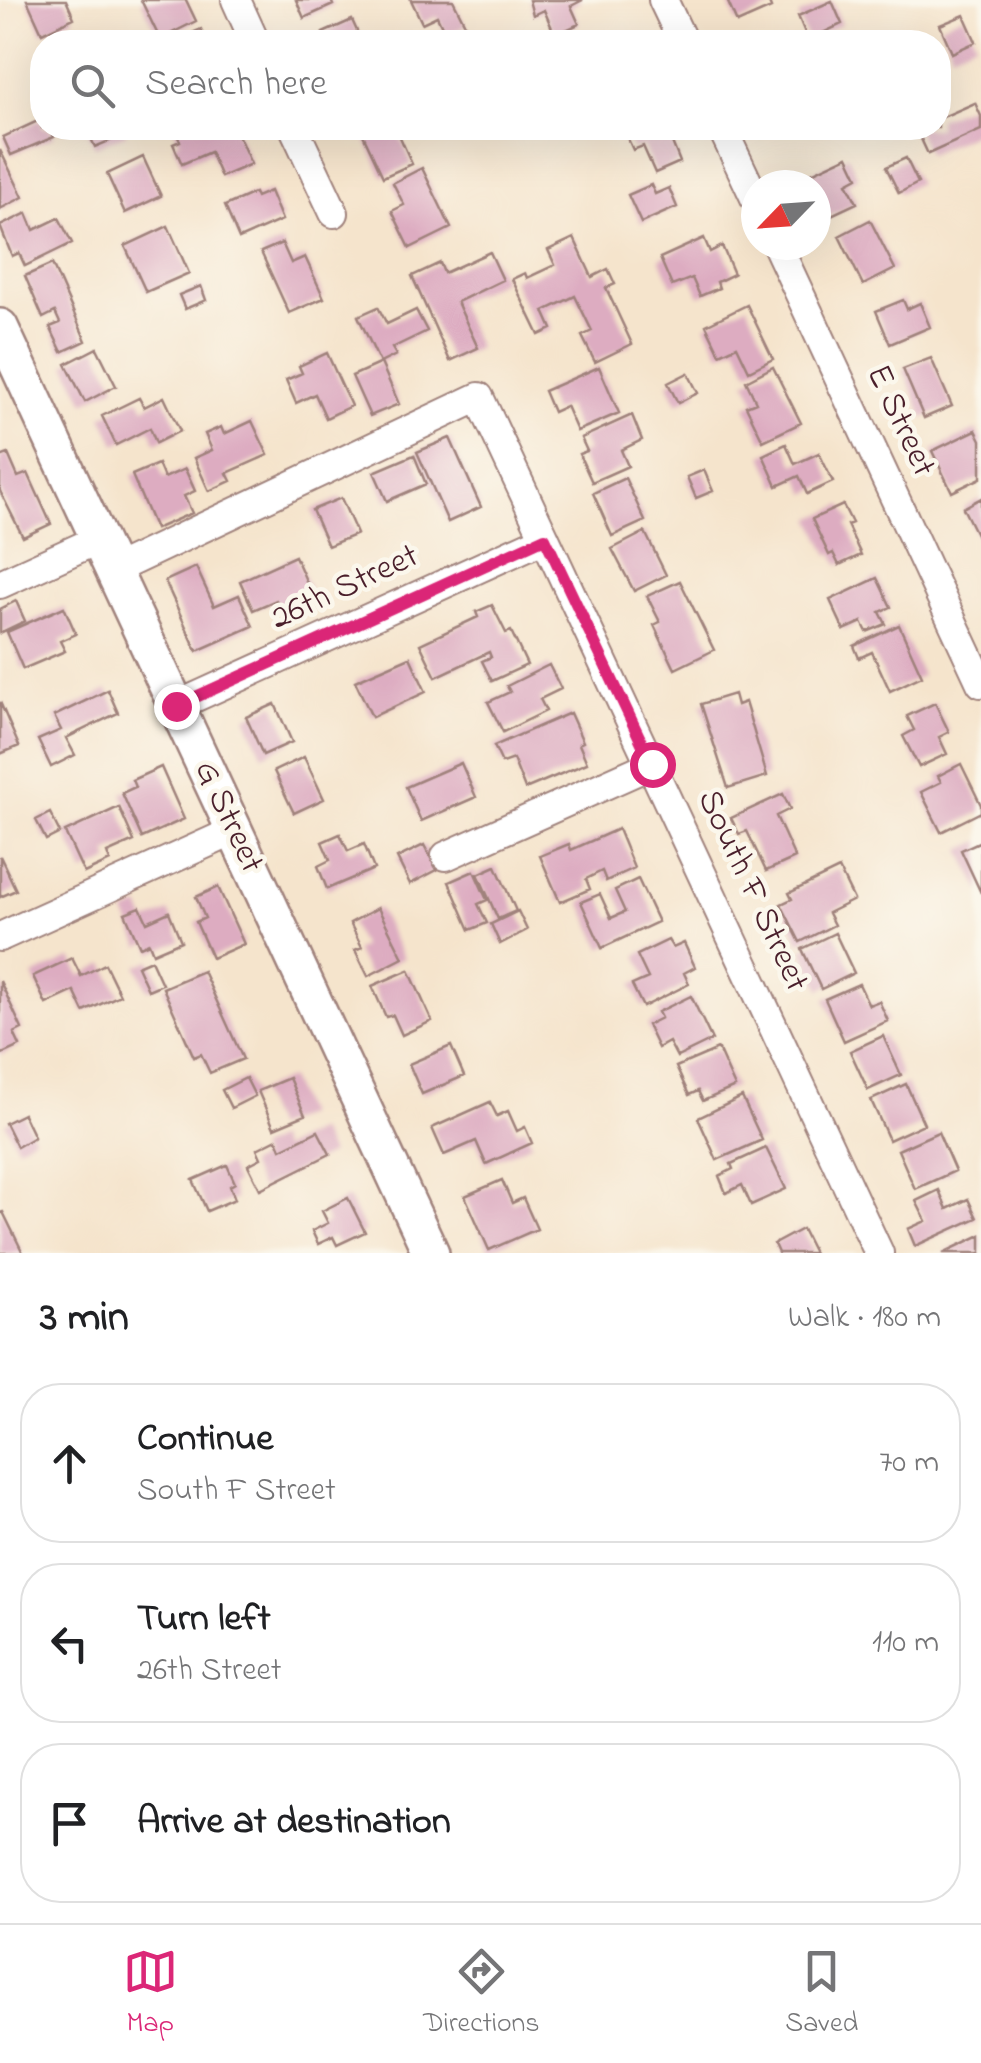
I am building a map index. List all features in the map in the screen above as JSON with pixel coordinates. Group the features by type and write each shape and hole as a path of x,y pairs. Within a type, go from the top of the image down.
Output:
{"street":[{"path":"236,0 250,30"},
{"path":"663,0 677,30"},
{"path":"300,140 334,213"},
{"path":"728,140 742,170"},
{"name":"E Street","path":"784,260 981,683"},
{"name":"G Street","path":"0,327 431,1253"},
{"name":"South F Street","path":"106,554 479,398 879,1253"},
{"name":"26th Street","path":"176,706 545,538"},
{"path":"0,584 106,554"},
{"path":"446,856 652,764"},
{"path":"0,937 234,831"}],"building":[{"path":"27,0 66,0 74,18 41,30"},
{"path":"141,0 186,0 196,21 178,30 156,30"},
{"path":"296,0 331,0 333,5 304,18"},
{"path":"411,0 453,0 466,26 444,30 437,16 422,23"},
{"path":"529,0 583,0 571,6 579,24 566,30 553,30 544,10 533,15"},
{"path":"727,0 768,0 771,8 737,23"},
{"path":"832,1 842,24 829,30 804,30 798,16"},
{"path":"964,15 976,42 952,53 951,30 942,30 940,25"},
{"path":"352,20 357,30 330,30"},
{"path":"975,103 981,116 981,130 928,154 922,140 951,140 951,113"},
{"path":"30,125 30,140 47,140 11,155 3,137"},
{"path":"92,140 112,140 95,147"},
{"path":"240,140 251,164 221,177 210,152 182,164 173,144"},
{"path":"366,140 401,140 412,164 383,177"},
{"path":"628,140 671,140 680,162 655,173 643,146 633,150"},
{"path":"0,150 23,197 0,209"},
{"path":"848,156 858,177 847,183 857,203 831,215 831,170 818,170"},
{"path":"143,157 161,196 125,213 107,174"},
{"path":"906,158 918,183 899,193 886,167"},
{"path":"422,168 451,228 410,248 392,211 404,205 393,183"},
{"path":"651,185 655,194 669,188 677,207 641,223 628,195"},
{"path":"270,191 282,220 239,239 225,206 254,193 256,197"},
{"path":"27,213 34,230 59,218 72,243 25,266 19,253 12,256 0,226"},
{"path":"870,220 895,269 863,285 839,236"},
{"path":"168,226 189,273 146,292 125,246"},
{"path":"574,238 592,277 608,269 615,284 606,288 632,344 595,362 582,336 592,331 575,296 544,311 552,329 539,335 512,279 525,273 527,278 555,265 548,250"},
{"path":"704,238 710,252 722,246 734,274 717,282 719,288 700,296 692,278 672,286 660,258"},
{"path":"282,243 291,263 305,257 324,298 289,313 261,252"},
{"path":"490,252 503,280 457,302 478,348 450,361 412,276 440,263 444,273"},
{"path":"52,264 86,341 62,352 50,327 60,323 55,312 43,318 25,276"},
{"path":"201,286 206,300 185,309 179,295"},
{"path":"903,300 907,309 920,303 930,327 890,344 876,311"},
{"path":"747,305 773,359 749,371 737,346 720,354 706,325"},
{"path":"378,307 387,324 416,310 427,331 392,348 396,355 380,363 358,316"},
{"path":"97,348 116,386 85,402 66,364"},
{"path":"327,353 351,406 326,418 315,394 296,403 286,380 302,373 299,366"},
{"path":"931,358 952,406 924,418 903,369"},
{"path":"381,363 399,404 370,416 352,376"},
{"path":"599,367 619,413 577,431 566,406 553,412 544,391"},
{"path":"773,367 801,423 763,441 746,406 756,402 746,381"},
{"path":"688,373 698,393 678,403 668,383"},
{"path":"164,397 180,431 156,443 150,428 116,445 102,416 139,398 144,407"},
{"path":"632,415 642,440 621,450 628,466 592,482 579,454 587,451 581,438"},
{"path":"252,421 268,455 227,473 231,481 209,491 194,458 212,450 205,434 221,427 224,434"},
{"path":"976,430 981,440 981,478 952,492 932,451"},
{"path":"450,438 481,507 448,522 417,452"},
{"path":"786,444 795,464 819,453 833,482 807,494 799,476 777,486 763,455"},
{"path":"8,454 18,477 28,473 51,524 23,537 0,491 0,457"},
{"path":"414,455 426,484 387,501 374,472"},
{"path":"158,464 164,478 185,469 195,491 184,496 192,513 155,529 132,475"},
{"path":"704,470 713,491 696,498 687,477"},
{"path":"625,478 645,521 612,536 593,493"},
{"path":"341,498 357,534 328,546 312,510"},
{"path":"981,498 981,544 963,508"},
{"path":"843,505 852,523 847,525 861,555 839,565 833,553 829,555 812,519"},
{"path":"645,532 666,575 634,591 612,549"},
{"path":"295,556 312,594 280,608 276,600 253,610 240,581"},
{"path":"196,567 214,606 239,595 253,626 197,651 165,581"},
{"path":"877,578 891,607 880,612 886,624 867,632 862,622 844,630 830,600"},
{"path":"680,581 714,650 675,669 654,625 660,622 647,596"},
{"path":"16,601 25,621 0,633 0,609"},
{"path":"492,605 506,633 511,631 527,665 492,681 482,661 491,657 489,652 436,677 420,644 478,617 476,612"},
{"path":"64,607 76,634 60,641 65,651 23,669 7,632"},
{"path":"899,625 922,676 890,691 872,652 859,658 854,646"},
{"path":"410,657 426,692 372,717 355,681"},
{"path":"549,665 561,689 540,699 546,711 503,732 488,702 510,692 507,686"},
{"path":"108,690 118,713 66,738 75,755 51,767 38,740 61,730 54,716"},
{"path":"734,694 737,705 745,702 767,776 728,788 701,704"},
{"path":"0,702 19,746 0,754"},
{"path":"935,703 949,732 939,737 947,754 919,767 903,736 914,730 907,716"},
{"path":"275,704 292,742 263,755 246,717"},
{"path":"570,713 587,763 525,789 513,759 502,763 494,746"},
{"path":"304,757 324,799 294,813 274,771"},
{"path":"461,763 476,797 421,821 406,787"},
{"path":"961,764 981,812 941,832 921,792 941,782 938,776"},
{"path":"161,767 184,819 142,838 122,793 135,787 132,780"},
{"path":"783,794 790,809 776,816 795,858 766,871 747,831 739,834 731,818"},
{"path":"119,807 134,841 107,853 110,861 84,873 65,832"},
{"path":"50,813 60,833 46,840 36,820"},
{"path":"618,829 634,868 606,881 602,871 586,879 590,889 560,902 540,856 569,844 571,850"},
{"path":"340,834 348,851 364,844 374,869 327,889 318,866 330,860 322,842"},
{"path":"981,841 981,893 961,850"},
{"path":"424,845 437,870 410,884 397,858"},
{"path":"0,856 16,890 0,897"},
{"path":"496,866 516,911 498,919 478,874"},
{"path":"839,869 854,900 828,913 834,925 800,942 781,904 792,899 789,893"},
{"path":"474,871 487,900 478,904 487,923 470,930 449,882"},
{"path":"638,879 658,922 602,948 581,902 600,894 611,918 625,912 615,890"},
{"path":"218,887 244,944 212,958 196,922 205,918 196,897"},
{"path":"140,907 147,922 169,912 181,941 153,953 149,943 140,947 125,913"},
{"path":"378,908 403,958 368,976 355,950 362,947 350,923"},
{"path":"518,911 527,930 500,944 491,924"},
{"path":"835,933 854,973 821,989 802,949"},
{"path":"668,940 673,948 684,943 695,967 684,973 689,984 643,1007 632,985 648,978 637,955"},
{"path":"72,958 81,976 105,964 120,995 84,1012 74,991 46,1004 33,976"},
{"path":"151,960 162,984 148,990 137,966"},
{"path":"409,970 432,1021 402,1035 393,1015 386,1017 372,986"},
{"path":"203,971 243,1059 210,1073 201,1054 194,1057 163,988"},
{"path":"0,981 22,1029 14,1033 20,1046 0,1055"},
{"path":"859,984 869,1005 879,1001 888,1021 844,1041 825,999"},
{"path":"691,996 712,1040 677,1057 669,1042 658,1048 647,1025 661,1018 658,1012"},
{"path":"883,1036 901,1075 868,1090 850,1051"},
{"path":"451,1046 464,1076 422,1094 409,1064"},
{"path":"718,1049 735,1087 703,1101 698,1091 689,1095 676,1067"},
{"path":"246,1078 255,1096 231,1108 222,1090"},
{"path":"289,1078 305,1115 274,1128 258,1091"},
{"path":"906,1084 924,1124 889,1140 871,1100"},
{"path":"742,1097 762,1140 717,1160 698,1118"},
{"path":"490,1102 497,1116 508,1111 517,1131 525,1127 532,1143 486,1164 476,1141 444,1155 432,1128"},
{"path":"23,1114 34,1137 17,1147 5,1123"},
{"path":"318,1131 330,1154 260,1189 248,1165 261,1158 257,1149 277,1139 281,1149"},
{"path":"938,1132 955,1171 915,1189 898,1150"},
{"path":"766,1148 786,1189 751,1205 742,1185 726,1193 719,1176 733,1169 731,1164"},
{"path":"227,1165 235,1183 230,1186 235,1199 207,1211 193,1180"},
{"path":"502,1180 512,1203 523,1198 537,1229 489,1250 465,1196"},
{"path":"939,1190 947,1209 968,1199 977,1218 915,1246 908,1229 926,1221 916,1201"},
{"path":"348,1198 365,1232 337,1245 333,1237 318,1244 312,1231 328,1223 322,1211"},
{"path":"3,1212 23,1253 0,1253"},
{"path":"802,1229 814,1253 778,1253 774,1244"},
{"path":"981,1235 981,1253 943,1253"}],"route":[{"path":"176,706 545,538 652,764"}]}
